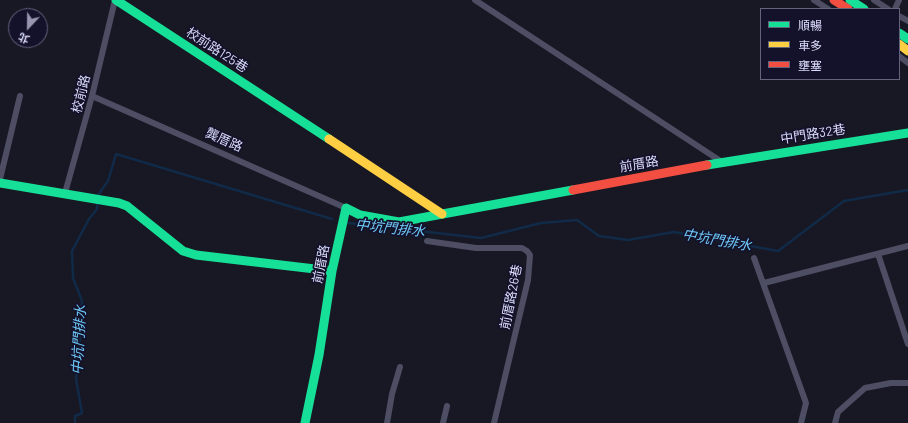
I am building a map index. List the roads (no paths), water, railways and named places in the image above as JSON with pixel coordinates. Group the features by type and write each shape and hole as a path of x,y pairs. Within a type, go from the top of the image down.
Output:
{"street":[{"name":"校前路","path":"65,193 92,96 115,0"},
{"name":"校前路125巷","path":"115,0 304,122 442,214"},
{"path":"475,0 722,162"},
{"path":"814,0 826,8"},
{"path":"834,0 846,8"},
{"path":"850,0 862,8"},
{"path":"874,0 886,8"},
{"path":"900,45 908,51"},
{"path":"900,57 908,63"},
{"path":"0,179 20,96"},
{"name":"龔厝路","path":"92,96 346,208"},
{"name":"中門路32巷","path":"722,162 908,133"},
{"name":"前厝路","path":"305,423 319,355 332,271 346,208 360,215 377,220 399,222 420,220 442,214 722,162"},
{"path":"0,183 119,203 127,206 183,251 196,255 332,271"},
{"name":"前厝路26巷","path":"428,241 476,248 522,248 530,255 528,280 494,423"},
{"path":"764,283 908,246"},
{"path":"878,254 908,344"},
{"path":"754,258 806,402 801,423"},
{"path":"387,423 392,394 400,367"},
{"path":"835,423 838,412 865,388 891,383 908,383"},
{"path":"443,423 447,406"}],"waterway":[{"name":"中坑門排水","path":"75,423 75,416 82,413 76,379 79,356 82,301 73,278 72,251 89,219 97,209 98,195 108,181 116,154 332,219"},
{"name":"中坑門排水","path":"348,223 481,238 541,223 577,220 599,236 628,240 674,232 778,251 844,201 908,190"}]}
